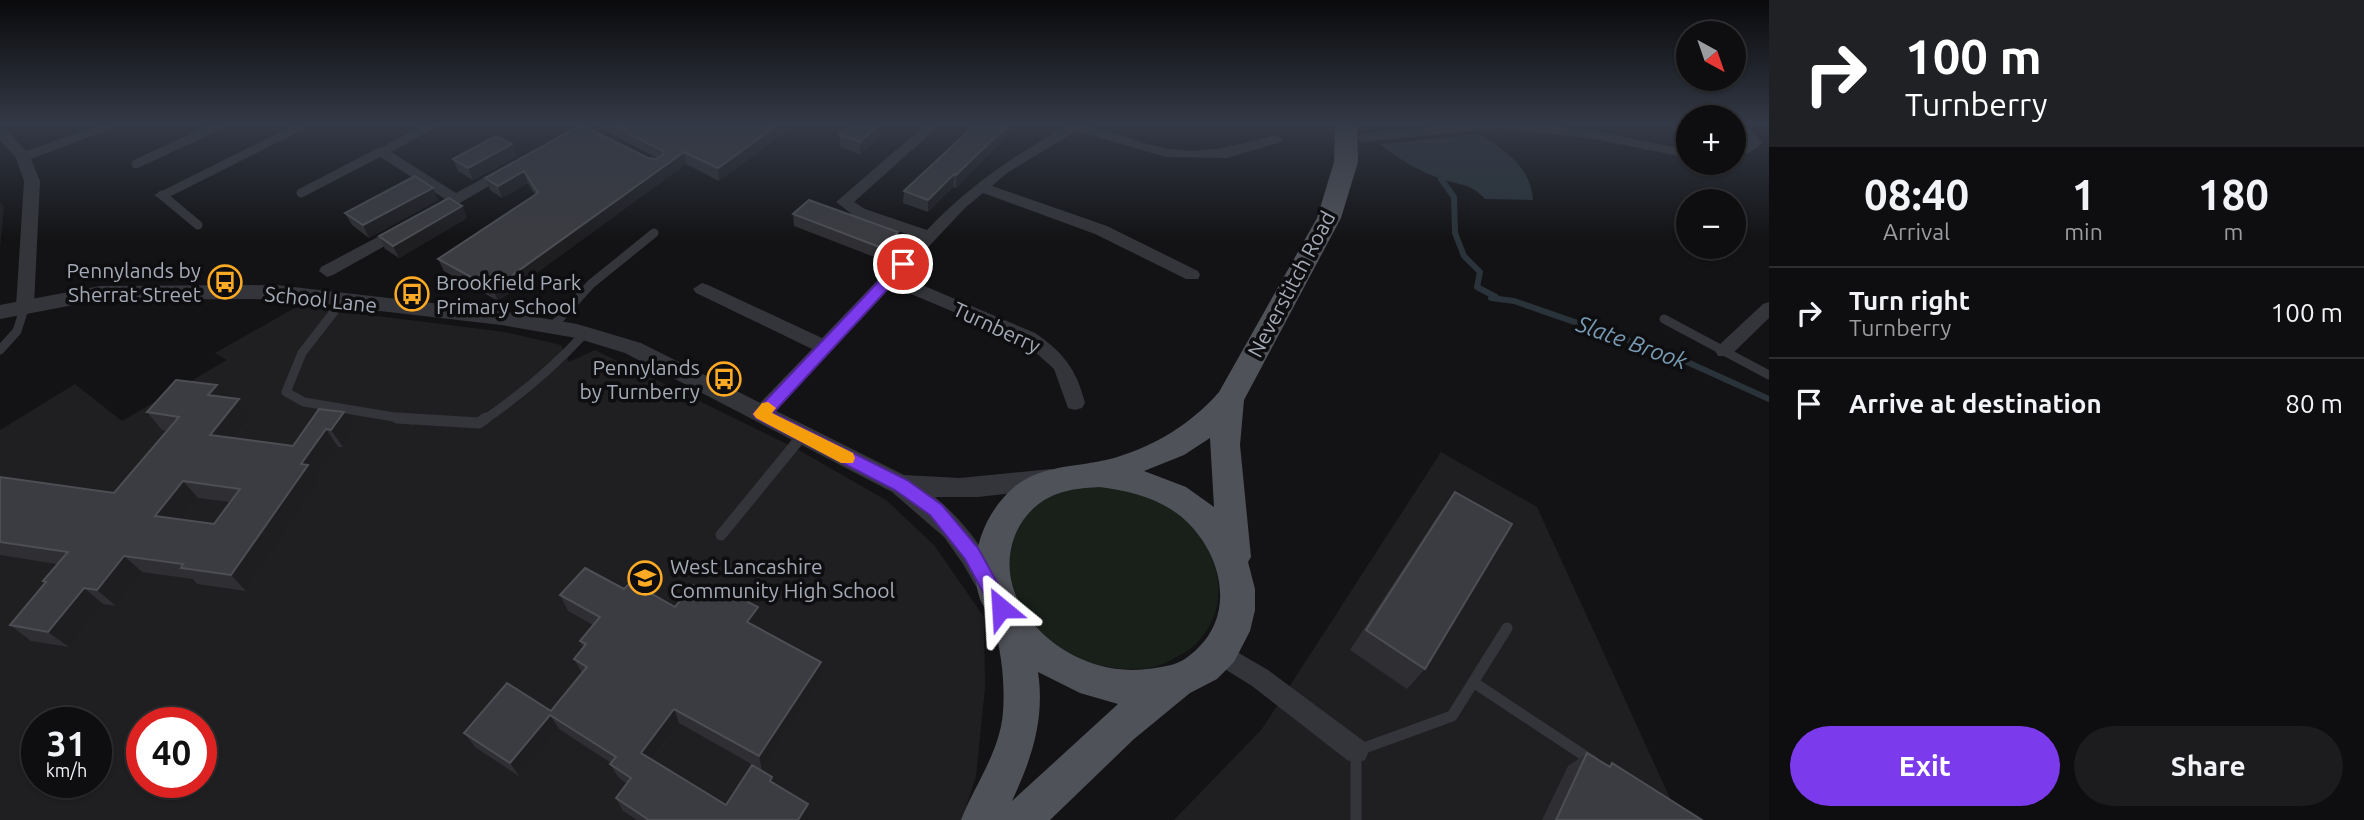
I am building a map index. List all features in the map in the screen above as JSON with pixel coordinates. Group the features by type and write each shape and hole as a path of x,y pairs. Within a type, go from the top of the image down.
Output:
{"main road":[{"name":"Neverstitch Road","path":"1084,475 1175,447 1206,426 1229,400 1329,218 1346,162"},
{"name":"Neverstitch Road","path":"1229,400 1226,445 1236,568"},
{"path":"981,820 1014,750 1021,723 1023,699 1007,617 991,573 995,539 1010,510 1037,489 1084,475 1145,483 1167,492 1197,512 1220,538 1236,568 1240,597 1235,627 1220,653 1111,735 1021,820"},
{"path":"1007,617 1037,653 1070,673 1108,685 1146,688 1181,680"}],"street":[{"path":"25,162 32,181 25,306"},
{"path":"162,195 229,162"},
{"path":"397,162 456,199"},
{"path":"327,271 523,162"},
{"path":"890,162 844,202 859,212 929,236"},
{"path":"761,414 929,236 980,187 1016,162"},
{"path":"980,187 1101,230 1192,275"},
{"path":"345,261 361,273"},
{"name":"Turnberry","path":"890,278 1029,337 1062,363 1070,376 1074,403"},
{"path":"702,289 825,347"},
{"name":"School Lane","path":"0,312 100,293 276,292 585,333 632,348 901,485 936,510 955,530 985,576 1007,617"},
{"path":"1724,351 1769,308"},
{"name":"School Lane","path":"901,485 941,490 968,489 1084,475"},
{"path":"1220,653 1260,678 1356,751"}],"lane":[{"path":"136,164 140,162"},
{"path":"301,193 360,162"},
{"path":"162,195 198,225"},
{"path":"552,327 591,284 654,233"},
{"path":"343,300 302,353 286,392 304,402 372,415 480,424 524,393 561,360 585,333"},
{"path":"0,350 18,333 25,306"},
{"path":"1664,319 1769,375"},
{"path":"721,535 802,436"},
{"path":"1356,820 1356,751 1452,716 1507,628"},
{"path":"1473,682 1608,771"}],"shaded area":[{"path":"1406,162 1517,162 1527,178 1533,200 1485,199 1470,187 1417,169"},
{"name":"West Lancashire Community High School","path":"298,306 505,332 561,345 569,362 595,350 797,449 886,500 934,545 984,617 985,688 976,776 962,820 0,820 0,430 75,384 122,421 227,360 215,353"},
{"path":"1441,452 1537,507 1680,820 1174,820 1262,729"},
{"path":"1090,485 1137,492 1168,506 1195,530 1213,561 1218,577 1218,595 1215,613 1209,626 1185,653 1160,665 1125,669 1096,664 1067,654 1043,638 1026,620 1015,601 1008,580 1007,559 1011,539 1021,520 1036,504 1058,492"}],"building":[{"path":"458,162 479,162 468,168"},
{"path":"513,162 670,162 493,289 438,259 538,193 524,171 498,186 485,178"},
{"path":"706,162 726,162 718,168"},
{"path":"935,162 969,162 928,200 904,191"},
{"path":"415,176 433,188 363,225 345,213"},
{"path":"449,198 462,206 393,246 379,236"},
{"path":"809,200 898,232 882,248 793,214"},
{"path":"176,380 217,385 208,395 239,399 210,435 293,446 319,409 344,412 331,430 326,429 301,464 308,465 231,575 181,568 183,564 124,556 97,590 84,588 48,632 10,625 68,552 0,542 0,477 114,493 179,417 147,412","holes":["183,481 240,489 214,524 155,516"]},
{"path":"1455,492 1512,524 1425,669 1366,630"},
{"path":"585,568 624,589 631,582 675,607 693,585 713,596 725,590 758,607 747,622 821,662 759,756 674,709 641,753 726,805 752,765 772,777 770,781 808,804 798,820 649,820 616,798 631,778 610,764 616,757 550,715 510,763 464,733 507,683 551,711 587,667 574,659 586,644 580,641 600,617 560,595"},
{"path":"1587,753 1610,767 1612,763 1702,820 1556,820"}],"waterway":[{"path":"1441,179 1454,197 1455,233 1464,256 1480,272 1477,287 1496,297"},
{"name":"Slate Brook","path":"1491,298 1514,301 1676,357 1769,399"}],"slow traffic":[{"path":"768,408 761,414 847,458"}],"place":[{"name":"Pennylands by Sherrat Street","path":"225,282"},
{"name":"Brookfield Park Primary School","path":"412,294"},
{"name":"Pennylands by Turnberry","path":"724,379"},
{"name":"West Lancashire Community High School","path":"645,578"}],"route":[{"path":"903,264 761,414 901,485 936,510 972,554 1001,608"}]}
